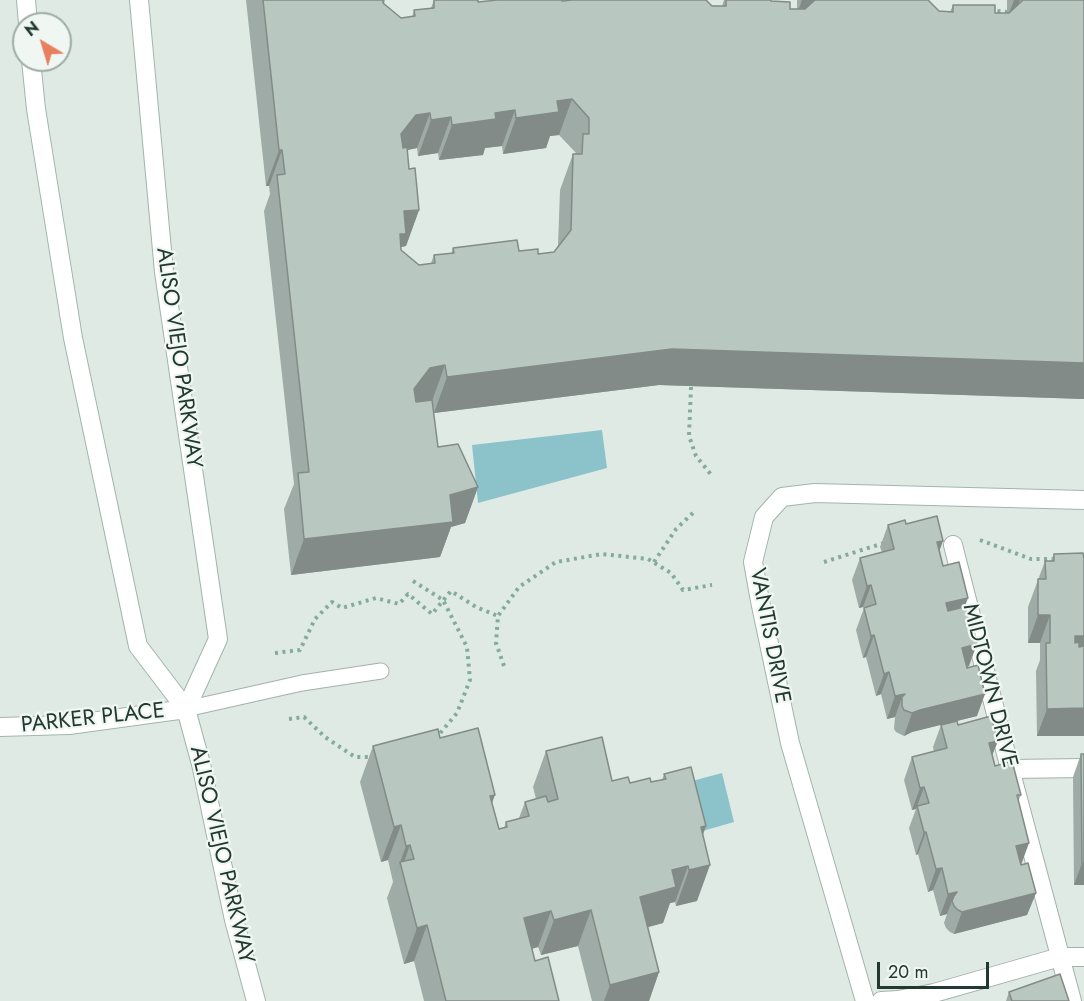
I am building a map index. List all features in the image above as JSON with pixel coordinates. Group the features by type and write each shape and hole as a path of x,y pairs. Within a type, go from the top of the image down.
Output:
{"street":[{"name":"ALISO VIEJO PARKWAY","path":"139,0 164,272 218,639 186,709"},
{"name":"ALISO VIEJO PARKWAY","path":"33,72 36,109 73,338 138,646 186,709 201,765 234,920 256,1001"},
{"name":"VANTIS DRIVE","path":"865,1001 790,743 760,601 753,562 764,517 782,497 815,493 1084,500"},
{"name":"MIDTOWN DRIVE","path":"953,545 1072,1001"},
{"name":"PARKER PLACE","path":"0,727 69,725 186,709"},
{"path":"1010,769 1084,768"},
{"path":"881,1001 934,993 1060,957 1084,957"}],"lane":[{"path":"186,709 302,683 381,671"}],"path":[{"path":"980,9 1007,12"},
{"path":"691,387 689,436 696,456 713,477"},
{"path":"653,563 676,529 694,512"},
{"path":"504,666 496,643 498,616 519,587 556,562 602,554 648,559 671,573 683,590 712,585"},
{"path":"413,581 443,600 467,647 470,680 457,713 433,741"},
{"path":"275,653 300,650 315,619 332,602 342,608 376,598 399,603 408,594 432,614 451,591 476,607 498,616"},
{"path":"289,719 304,717 325,737 355,757 377,757"}],"water":[{"path":"602,430 607,468 478,503 472,445"},
{"path":"722,773 734,822 699,832 677,785"}],"building":[{"path":"263,0 383,0 383,3 401,18 415,16 414,10 434,8 434,0 478,0 478,2 497,0 706,0 712,6 726,6 726,0 771,0 790,2 790,9 805,9 815,0 928,0 939,11 953,12 953,5 995,5 995,13 1009,13 1023,0 1084,0 1084,363 672,349 447,377 445,365 430,368 414,389 416,402 432,400 438,447 458,444 478,487 450,495 453,522 304,539 298,473 309,472 277,175 285,174 282,150 279,150","holes":["572,99 589,118 589,134 583,134 582,154 573,154 571,230 554,252 538,254 538,249 519,251 517,240 453,248 454,253 434,255 435,263 419,265 401,250 400,234 406,234 404,211 419,210 415,168 409,169 407,147 403,148 401,134 416,115 430,113 431,120 451,117 452,125 496,119 495,113 515,110 516,118 559,112 557,101"]},
{"path":"937,516 943,541 937,542 943,566 959,562 968,598 946,603 948,611 968,606 977,644 962,648 967,668 978,665 985,694 912,713 904,710 902,706 902,697 905,694 895,696 889,672 884,674 874,635 871,636 864,608 876,604 871,585 867,586 860,558 894,549 888,525 905,520 906,524"},
{"path":"1083,553 1084,636 1075,636 1075,643 1079,642 1079,647 1084,646 1084,708 1047,709 1046,643 1050,643 1050,615 1038,615 1038,579 1046,579 1045,561 1054,561 1054,554"},
{"path":"991,716 998,741 989,743 995,766 1012,761 1021,795 1017,795 1029,843 1016,846 1021,865 1028,863 1036,893 962,912 954,906 952,901 957,892 948,894 942,868 936,869 926,832 924,832 917,806 929,803 924,787 920,788 912,757 947,748 941,725 957,721 958,725"},
{"path":"478,728 495,795 490,796 499,829 507,827 506,822 529,816 525,802 546,796 548,802 558,799 546,751 602,737 612,781 628,777 630,783 650,778 651,782 666,779 664,774 691,767 706,826 701,827 710,865 689,870 688,866 672,870 676,887 640,897 659,972 610,985 591,910 554,920 551,911 524,918 535,961 548,957 559,1001 446,1001 427,925 417,928 400,862 414,859 410,845 406,846 401,825 394,827 373,746 438,729 440,738"},
{"path":"1081,754 1084,754 1084,863 1082,863"},
{"path":"1060,974 1069,1001 1012,1001 1009,992"}]}
